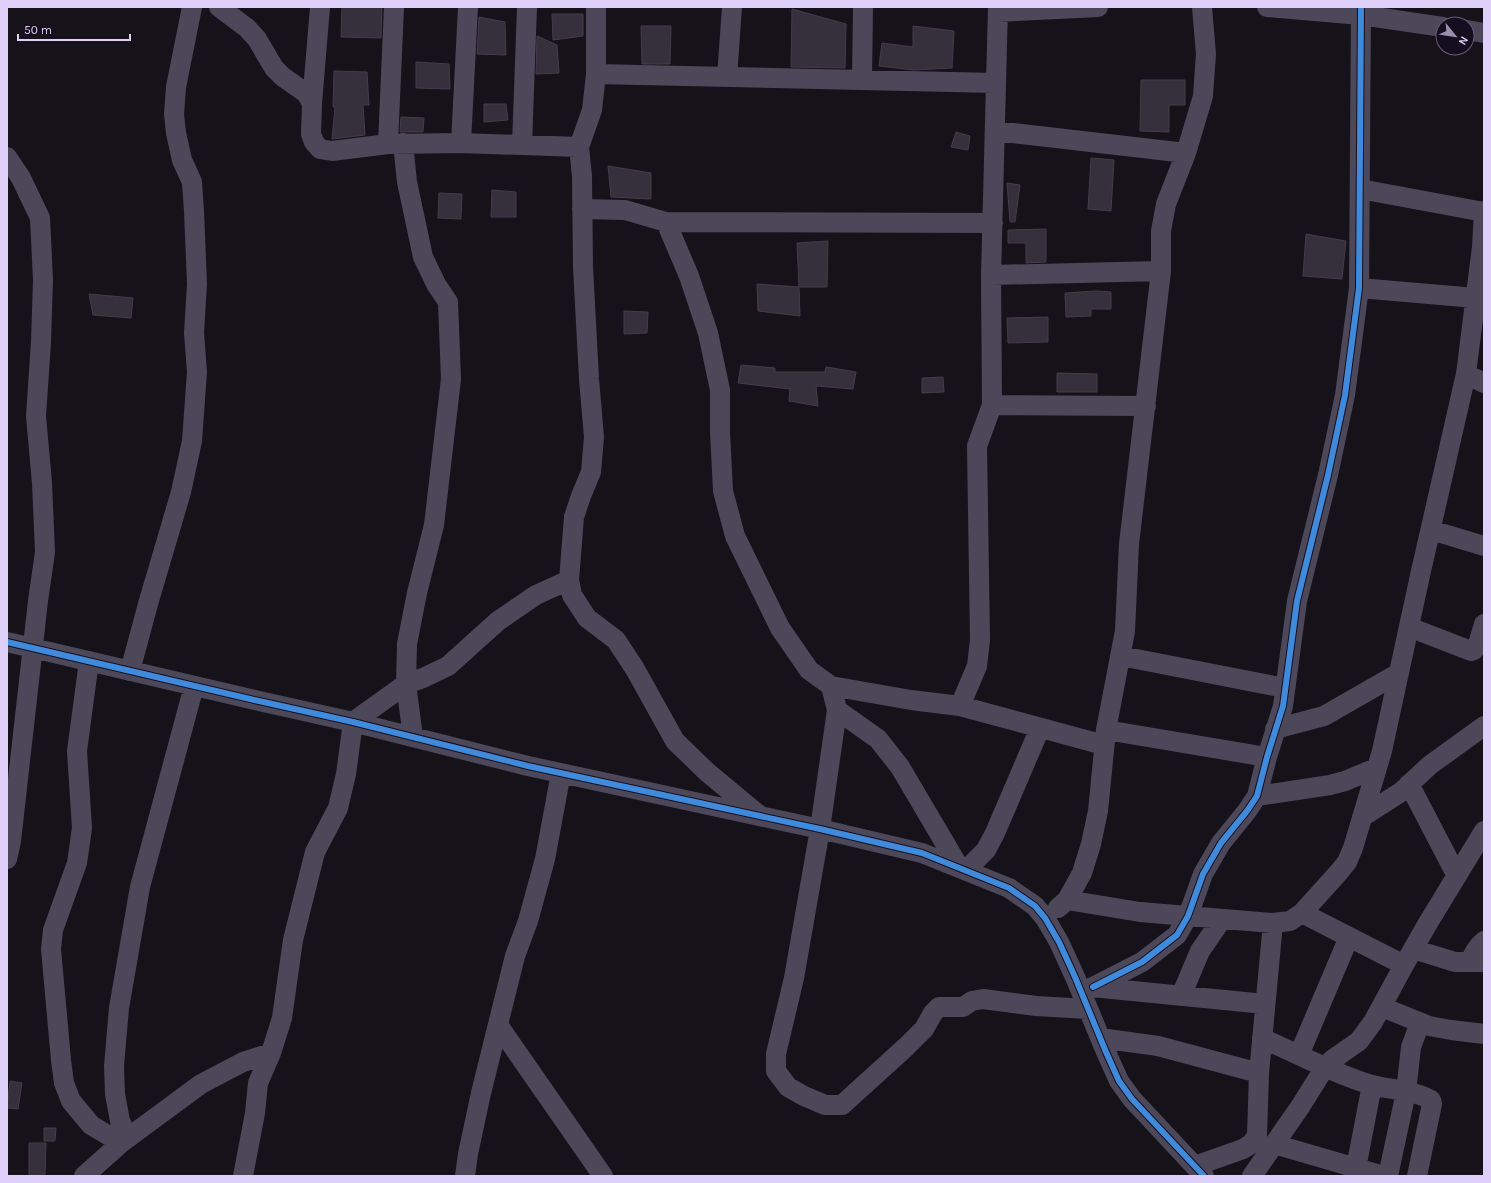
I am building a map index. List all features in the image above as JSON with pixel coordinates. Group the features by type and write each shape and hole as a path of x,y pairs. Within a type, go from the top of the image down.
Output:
{"street":[{"path":"130,671 181,492 192,441 197,372 194,333 197,284 194,211 192,182 182,160 176,133 174,114 176,87 192,7"},
{"path":"219,7 247,28 257,39 274,68 283,77 306,93 312,103"},
{"path":"320,7 311,134 314,142 320,149 332,151 396,143 461,143 579,147"},
{"path":"394,7 396,143 407,182 423,257 436,284 448,302 451,379 434,525 417,593 407,644 406,684 413,737"},
{"path":"461,143 468,7"},
{"path":"522,145 527,7"},
{"path":"596,7 596,74 592,110 579,147 582,176 589,379 594,437 591,472 574,517 569,580 572,595 587,618 616,640 635,669 674,741 707,772 761,817"},
{"path":"727,77 732,7"},
{"path":"960,706 977,666 980,640 977,446 992,405 991,275 998,10 1098,7"},
{"path":"1044,918 1067,900 1082,873 1091,844 1098,812 1105,737 1125,631 1129,544 1161,271 1161,231 1166,204 1186,153 1203,96 1206,54 1202,7"},
{"path":"1267,7 1361,11 1435,25"},
{"path":"859,8 862,80"},
{"path":"1086,986 1142,962 1177,935 1188,916 1203,874 1221,843 1257,796 1275,729 1283,706 1297,601 1328,475 1345,395 1358,288 1361,11"},
{"path":"596,74 996,83"},
{"path":"995,131 1186,153"},
{"path":"7,157 21,178 40,218 42,280 41,342 36,416 42,483 45,552 38,601 34,648 11,841 7,859"},
{"path":"1067,900 1140,912 1273,923 1290,921 1302,913 1339,872 1347,862 1353,848 1382,751 1408,627 1466,374 1479,287 1484,212 1360,189"},
{"path":"582,209 625,210 666,222 993,223"},
{"path":"666,222 689,276 710,340 720,390 720,432 723,491 735,536 780,628 809,670 831,686 911,700 960,706 1040,728 1267,757"},
{"path":"991,275 1161,271"},
{"path":"1358,288 1479,287"},
{"path":"1466,374 1484,383"},
{"path":"992,405 1146,406"},
{"path":"1431,530 1484,546"},
{"path":"243,1176 255,1113 258,1082 271,1053 282,1018 293,940 315,852 338,808 346,774 353,722 406,684 448,666 498,621 536,595 569,580"},
{"path":"1408,627 1474,650 1478,644 1484,624"},
{"path":"7,642 353,722 561,773 820,829 922,853 1009,888 1035,906 1086,986 1088,1009 1119,1081 1132,1099 1199,1171 1243,1149 1251,1144 1257,1136 1259,1073 1273,923"},
{"path":"1121,656 1285,688"},
{"path":"90,661 77,751 82,828 77,863 53,930 51,949 64,1083 71,1101 91,1125 125,1140"},
{"path":"1275,729 1324,716 1399,673"},
{"path":"125,1140 115,1094 114,1066 120,1008 140,887 194,686"},
{"path":"831,686 837,710 820,829 794,978 776,1054 776,1071 788,1087 825,1105 842,1105 924,1029 933,1013 939,1007 963,1007 972,1001 983,998 1036,1006 1088,1009"},
{"path":"837,710 878,739 900,767 962,868"},
{"path":"1362,817 1401,792 1430,765 1484,726"},
{"path":"962,868 986,850 995,833 1040,728"},
{"path":"1257,796 1330,785 1345,781 1376,768"},
{"path":"465,1176 468,1154 498,1025 516,956 528,921 545,859 561,773"},
{"path":"1409,784 1457,876"},
{"path":"1252,1176 1300,1107 1325,1067 1332,1060 1359,1041 1373,1022 1408,957 1483,833"},
{"path":"1302,913 1349,937 1408,957 1455,962 1477,961 1473,954 1478,946 1484,941"},
{"path":"1181,996 1200,951 1222,919"},
{"path":"1299,1055 1349,937"},
{"path":"1086,986 1265,1004"},
{"path":"1382,1007 1420,1023 1451,1030 1484,1034"},
{"path":"1388,1176 1406,1092 1412,1047 1420,1023"},
{"path":"498,1025 603,1176"},
{"path":"1100,1038 1158,1046 1259,1073"},
{"path":"1262,1038 1325,1067 1372,1085 1406,1092 1431,1100 1432,1104 1417,1176"},
{"path":"86,1175 125,1140 201,1084 243,1062 271,1053"},
{"path":"1356,1168 1372,1085"},
{"path":"1274,1144 1384,1176"}],"building":[{"path":"342,7 382,7 381,38 341,37"},
{"path":"792,9 846,24 845,68 791,67"},
{"path":"552,14 583,14 583,36 553,40"},
{"path":"479,17 505,22 506,55 477,54"},
{"path":"641,26 671,26 670,64 642,64"},
{"path":"913,26 954,31 952,68 914,70 879,66 882,43 913,47"},
{"path":"537,36 557,45 559,73 536,74"},
{"path":"416,62 449,64 450,89 416,88"},
{"path":"334,71 367,72 369,105 363,105 365,135 332,139 335,107 333,107"},
{"path":"1141,80 1185,80 1185,105 1169,105 1169,132 1140,131"},
{"path":"484,104 506,104 508,120 484,122"},
{"path":"401,117 424,118 423,132 400,132"},
{"path":"956,132 970,136 968,150 951,147"},
{"path":"1091,158 1114,160 1111,211 1088,209"},
{"path":"608,166 651,173 651,199 611,197"},
{"path":"1007,183 1020,185 1015,222 1010,222"},
{"path":"492,190 516,192 516,217 491,217"},
{"path":"439,193 462,194 461,219 438,218"},
{"path":"1046,229 1046,262 1026,263 1026,243 1008,243 1008,230"},
{"path":"1306,234 1346,241 1342,279 1303,276"},
{"path":"828,241 827,287 799,287 797,243"},
{"path":"757,284 799,287 800,316 758,311"},
{"path":"1096,291 1111,292 1111,309 1091,309 1091,316 1066,317 1065,293"},
{"path":"89,294 133,298 131,318 93,315"},
{"path":"624,311 648,312 647,333 624,334"},
{"path":"1048,317 1048,342 1008,343 1007,318"},
{"path":"741,365 775,368 775,372 825,372 826,367 856,372 853,389 816,386 818,406 789,401 790,389 738,383"},
{"path":"1057,373 1097,374 1097,392 1057,392"},
{"path":"943,377 944,392 922,393 922,378"},
{"path":"10,1081 22,1083 18,1109 7,1108"},
{"path":"44,1128 56,1128 55,1141 44,1141"},
{"path":"29,1143 46,1143 45,1176 29,1176"}],"cycle path":[{"path":"1093,987 1142,962 1177,935 1188,916 1203,874 1221,843 1257,796 1267,757 1283,706 1297,601 1328,475 1345,395 1359,288 1361,7"},
{"path":"7,642 353,722 528,766 820,829 922,853 1009,888 1035,906 1045,918 1059,942 1119,1081 1132,1099 1204,1176"}]}
